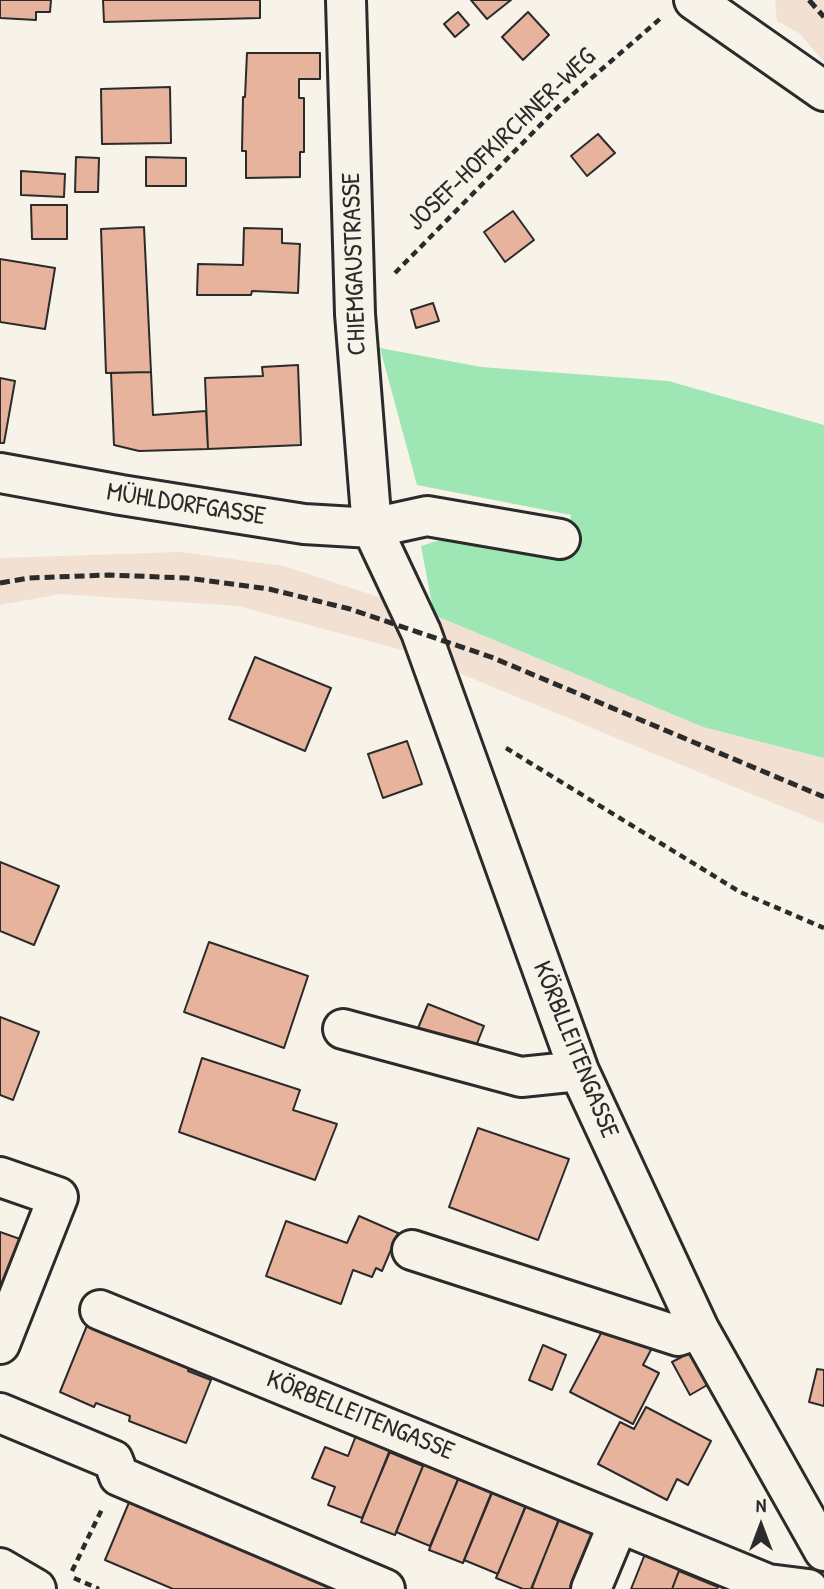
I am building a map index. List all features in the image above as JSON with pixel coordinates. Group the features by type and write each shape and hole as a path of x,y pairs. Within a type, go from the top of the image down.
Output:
{"street":[{"name":"CHIEMGAUSTRASSE","path":"346,0 355,314 372,528"},
{"path":"694,0 824,91"},
{"name":"MÜHLDORFGASSE","path":"0,473 304,524 372,528 427,516 560,539"},
{"name":"KÖRBLLEITENGASSE","path":"372,528 411,607 579,1071 699,1329 824,1551"},
{"path":"343,1029 521,1077 579,1071"},
{"path":"0,1177 58,1197 0,1344"},
{"path":"412,1250 678,1336 699,1329"},
{"name":"KÖRBELLEITENGASSE","path":"100,1310 768,1584 808,1589"},
{"path":"0,1413 113,1460 119,1476 385,1589"},
{"path":"591,1589 618,1524"},
{"path":"0,1568 36,1589"}],"path":[{"name":"JOSEF-HOFKIRCHNER-WEG","path":"355,314 558,107 661,18"},
{"path":"450,713 740,892 824,928"},
{"path":"99,1589 69,1576 119,1476"}],"shaded area":[{"path":"775,0 824,0 824,62 799,33 777,21"},
{"path":"180,552 284,566 434,615 703,727 824,758 824,824 406,651 238,606 61,594 0,605 0,558"}],"green space":[{"path":"380,348 481,367 668,381 824,425 824,758 703,727 434,615 421,546 447,538 564,560 571,515 417,485"}],"building":[{"path":"0,0 51,0 50,12 36,12 36,20 0,18"},
{"path":"103,0 260,0 260,18 104,22"},
{"path":"471,0 511,0 487,19"},
{"path":"458,12 469,25 455,37 444,24"},
{"path":"528,12 549,35 523,60 502,37"},
{"path":"247,53 320,53 320,79 299,79 299,98 304,98 304,152 300,152 300,177 246,178 246,151 242,151"},
{"path":"170,87 171,143 102,144 101,89"},
{"path":"598,134 615,153 587,176 571,156"},
{"path":"76,157 99,158 98,192 75,192"},
{"path":"146,157 186,158 186,186 146,186"},
{"path":"21,171 65,174 64,197 21,195"},
{"path":"31,205 67,205 67,239 32,239"},
{"path":"513,211 534,240 505,262 484,232"},
{"path":"144,227 151,372 106,373 101,229"},
{"path":"244,228 282,229 282,243 300,244 298,293 252,291 251,295 197,295 198,264 243,265"},
{"path":"0,259 55,268 45,329 0,322"},
{"path":"433,303 439,321 416,328 411,310"},
{"path":"298,365 301,445 208,449 205,378 263,376 262,367"},
{"path":"151,372 153,415 206,411 208,449 139,451 114,445 111,373"},
{"path":"0,378 15,381 4,443 0,443"},
{"path":"255,657 331,688 305,751 229,719"},
{"path":"407,741 422,784 383,798 368,754"},
{"path":"0,862 59,886 34,945 0,931"},
{"path":"209,942 308,976 284,1048 184,1012"},
{"path":"428,1004 484,1026 472,1056 416,1033"},
{"path":"0,1017 39,1032 13,1100 0,1095"},
{"path":"202,1058 300,1090 293,1110 337,1124 315,1180 179,1132"},
{"path":"478,1128 569,1159 538,1240 449,1207"},
{"path":"359,1216 398,1233 382,1271 376,1268 372,1277 353,1270 341,1304 266,1276 286,1221 347,1243"},
{"path":"0,1232 20,1239 0,1288"},
{"path":"607,1322 653,1346 643,1365 659,1373 633,1424 570,1392"},
{"path":"88,1323 191,1364 188,1371 211,1380 186,1443 129,1421 130,1416 96,1403 94,1407 60,1392"},
{"path":"543,1345 566,1355 552,1390 529,1380"},
{"path":"691,1352 709,1384 690,1395 672,1362"},
{"path":"817,1369 824,1370 824,1406 809,1402"},
{"path":"646,1407 711,1441 688,1485 677,1479 667,1500 598,1464 620,1422 634,1429"},
{"path":"357,1433 392,1447 362,1518 328,1505 335,1487 312,1478 325,1447 348,1456"},
{"path":"389,1452 423,1466 395,1535 361,1522"},
{"path":"425,1461 460,1475 430,1546 396,1532"},
{"path":"458,1479 492,1493 463,1563 429,1550"},
{"path":"493,1489 527,1502 498,1574 464,1560"},
{"path":"130,1500 344,1589 173,1589 105,1560"},
{"path":"526,1506 559,1520 531,1589 523,1589 496,1578"},
{"path":"560,1516 595,1531 571,1589 532,1588"},
{"path":"645,1554 680,1568 672,1589 631,1589"},
{"path":"679,1571 718,1587 672,1589"}],"railway":[{"path":"809,0 824,17"},
{"path":"0,583 29,578 109,575 187,578 269,589 350,609 491,657 824,797"}]}
